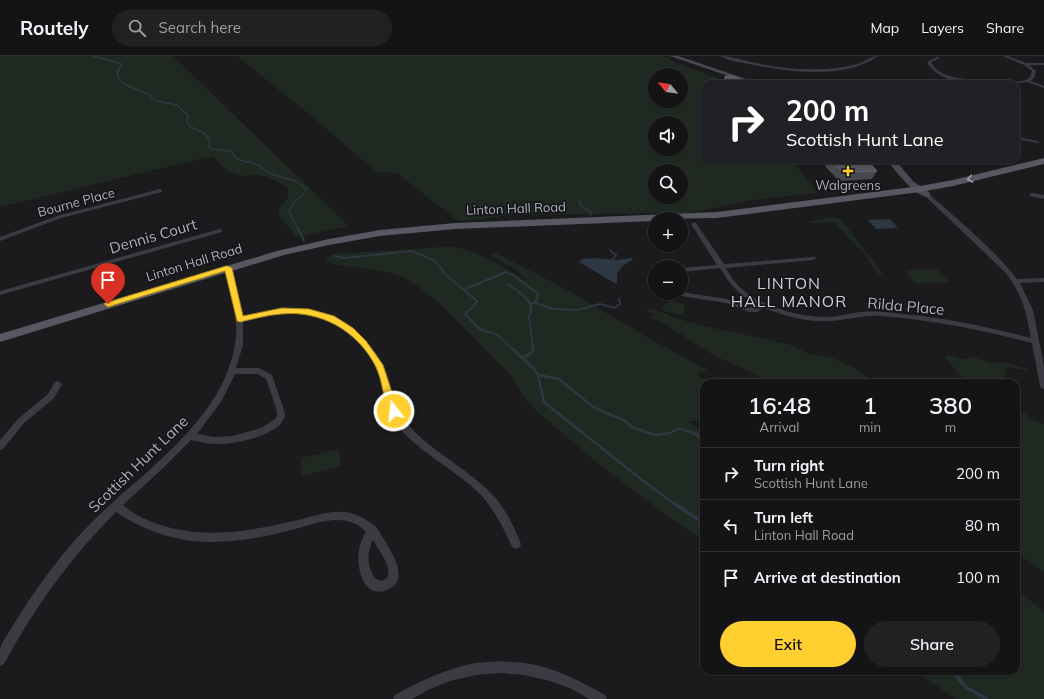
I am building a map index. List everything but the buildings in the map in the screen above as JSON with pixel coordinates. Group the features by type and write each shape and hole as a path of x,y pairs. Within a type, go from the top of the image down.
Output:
{"main road":[{"path":"676,57 740,80"},
{"path":"676,57 746,80"},
{"name":"Linton Hall Road","path":"688,224 924,192 969,179 1044,161"},
{"path":"894,164 910,183 924,192"},
{"path":"902,164 924,192"},
{"name":"Linton Hall Road","path":"0,347 229,272 252,260 322,243 420,228 678,218 965,188 1044,169"},
{"name":"Linton Hall Road","path":"0,338 229,272 296,256 386,239 446,233 648,226"}],"street":[{"path":"722,56 756,65 779,68 822,70 859,65 876,56"},
{"path":"1005,56 1024,64 1034,71 1032,78 1027,81 1020,82"},
{"path":"938,58 929,62 930,66 935,71 963,80"},
{"path":"1024,64 1044,64"},
{"path":"1027,81 1044,87"},
{"path":"1020,139 1038,142"},
{"name":"Bourne Place","path":"0,239 61,216 160,191"},
{"path":"924,192 980,244 1014,281 1023,295 1029,310 1044,386"},
{"path":"1032,195 1044,197"},
{"name":"Rilda Place","path":"694,224 734,285 742,292 763,305 787,313 819,319 874,314 922,318 972,326 1036,342"},
{"name":"Dennis Court","path":"0,293 220,231"},
{"path":"688,269 813,258"},
{"name":"Scottish Hunt Lane","path":"0,660 29,609 48,580 70,552 115,506 190,436 211,409 232,371 240,345 240,319 229,272"},
{"path":"1014,281 1044,280"},
{"path":"688,295 727,301 749,310 754,310 763,305"},
{"path":"240,319 282,311 309,312 331,318 350,330 363,343 380,367 394,411 400,422 416,438 479,487 506,520 516,544"},
{"path":"190,436 210,441 225,440 271,429 280,421 281,414 269,377 259,371 232,371"},
{"path":"0,446 21,421 51,396 58,384"},
{"path":"115,506 143,523 165,531 204,538 225,538 251,535 331,516 353,518 363,522 373,531 385,551 394,571 394,577 390,582 380,587 369,580 364,568 364,551 366,541 373,531"},
{"path":"399,699 432,682 453,675 500,666 519,667 543,672 584,688 601,699"}],"shaded area":[{"path":"0,56 173,56 349,226 297,237 279,216 279,209 288,197 288,188 269,177 257,175 242,176 227,171 213,156 0,207"},
{"path":"237,56 663,56 723,80 700,80 700,164 795,164 818,193 759,199 689,213 648,212 648,213 510,215 458,221 397,173 376,172 320,123"},
{"path":"832,217 840,218 883,274 878,274 864,253 848,238 835,222 807,222"},
{"path":"450,246 461,248 492,261 531,283 512,267 490,254 496,253 557,285 658,344 708,370 698,372 699,376 702,378 715,379 700,379 700,421 688,421 700,430 700,537 670,518 605,469 540,414 525,399 512,377 436,300 407,279 388,272 332,264 327,262 326,258 344,253"},
{"path":"938,269 950,282 915,283 905,270"},
{"path":"670,301 685,304 683,315 663,310 664,304"},
{"path":"644,308 655,310 691,323 788,344 810,354 830,357 851,366 871,379 763,379 713,355 665,324 648,317 655,315"},
{"path":"948,355 968,359 970,356 991,363 1002,362 1029,369 1030,372 1009,367 1006,369 1005,379 964,379 945,357"},
{"path":"717,376 723,379 715,379"},
{"path":"1020,411 1027,414 1031,419 1044,424 1044,572 1020,556"},
{"path":"339,449 341,466 302,476 301,458"},
{"path":"1020,592 1044,612 1044,699 956,699 921,675 1020,675"}],"water":[{"path":"890,219 898,228 876,229 868,220"},
{"path":"592,258 618,260 631,258 633,260 622,266 617,274 616,284 579,262 582,259"}],"waterway":[{"path":"93,56 122,64 117,72 119,80 128,86 149,94 155,101 177,105 188,115 187,121 189,126 204,133 210,140 209,146 211,149 231,151 237,159 259,165 268,173 295,181 307,189 292,205 289,211 298,229"},
{"path":"579,199 581,206 590,211 591,215"},
{"path":"298,228 304,241"},
{"path":"610,250 616,255 613,259"},
{"path":"335,256 344,258 412,251 435,261 446,275 464,290"},
{"path":"464,290 506,272 513,275 537,293 538,296 535,303"},
{"path":"508,284 525,297 530,304"},
{"path":"464,290 477,301 475,305 465,314 481,330 496,334 515,351"},
{"path":"535,303 554,309 577,310 600,304 614,308 620,304 619,299"},
{"path":"530,304 535,303"},
{"path":"530,304 531,311 529,316 532,351"},
{"path":"514,350 534,369 538,375"},
{"path":"523,358 531,353 532,350"},
{"path":"538,375 559,379 593,407 625,421 632,427 654,435 670,433 677,429 682,429 696,434 700,438"},
{"path":"538,375 544,402 642,480 676,505"},
{"path":"675,504 700,520"},
{"path":"956,675 967,688 987,699"}],"place":[{"name":"Walgreens","path":"848,171"}],"district":[{"name":"LINTON HALL MANOR","path":"789,292"}],"route":[{"path":"108,304 228,268 240,319 282,311 309,312 331,318 350,330 363,343 380,367 394,411"}]}
